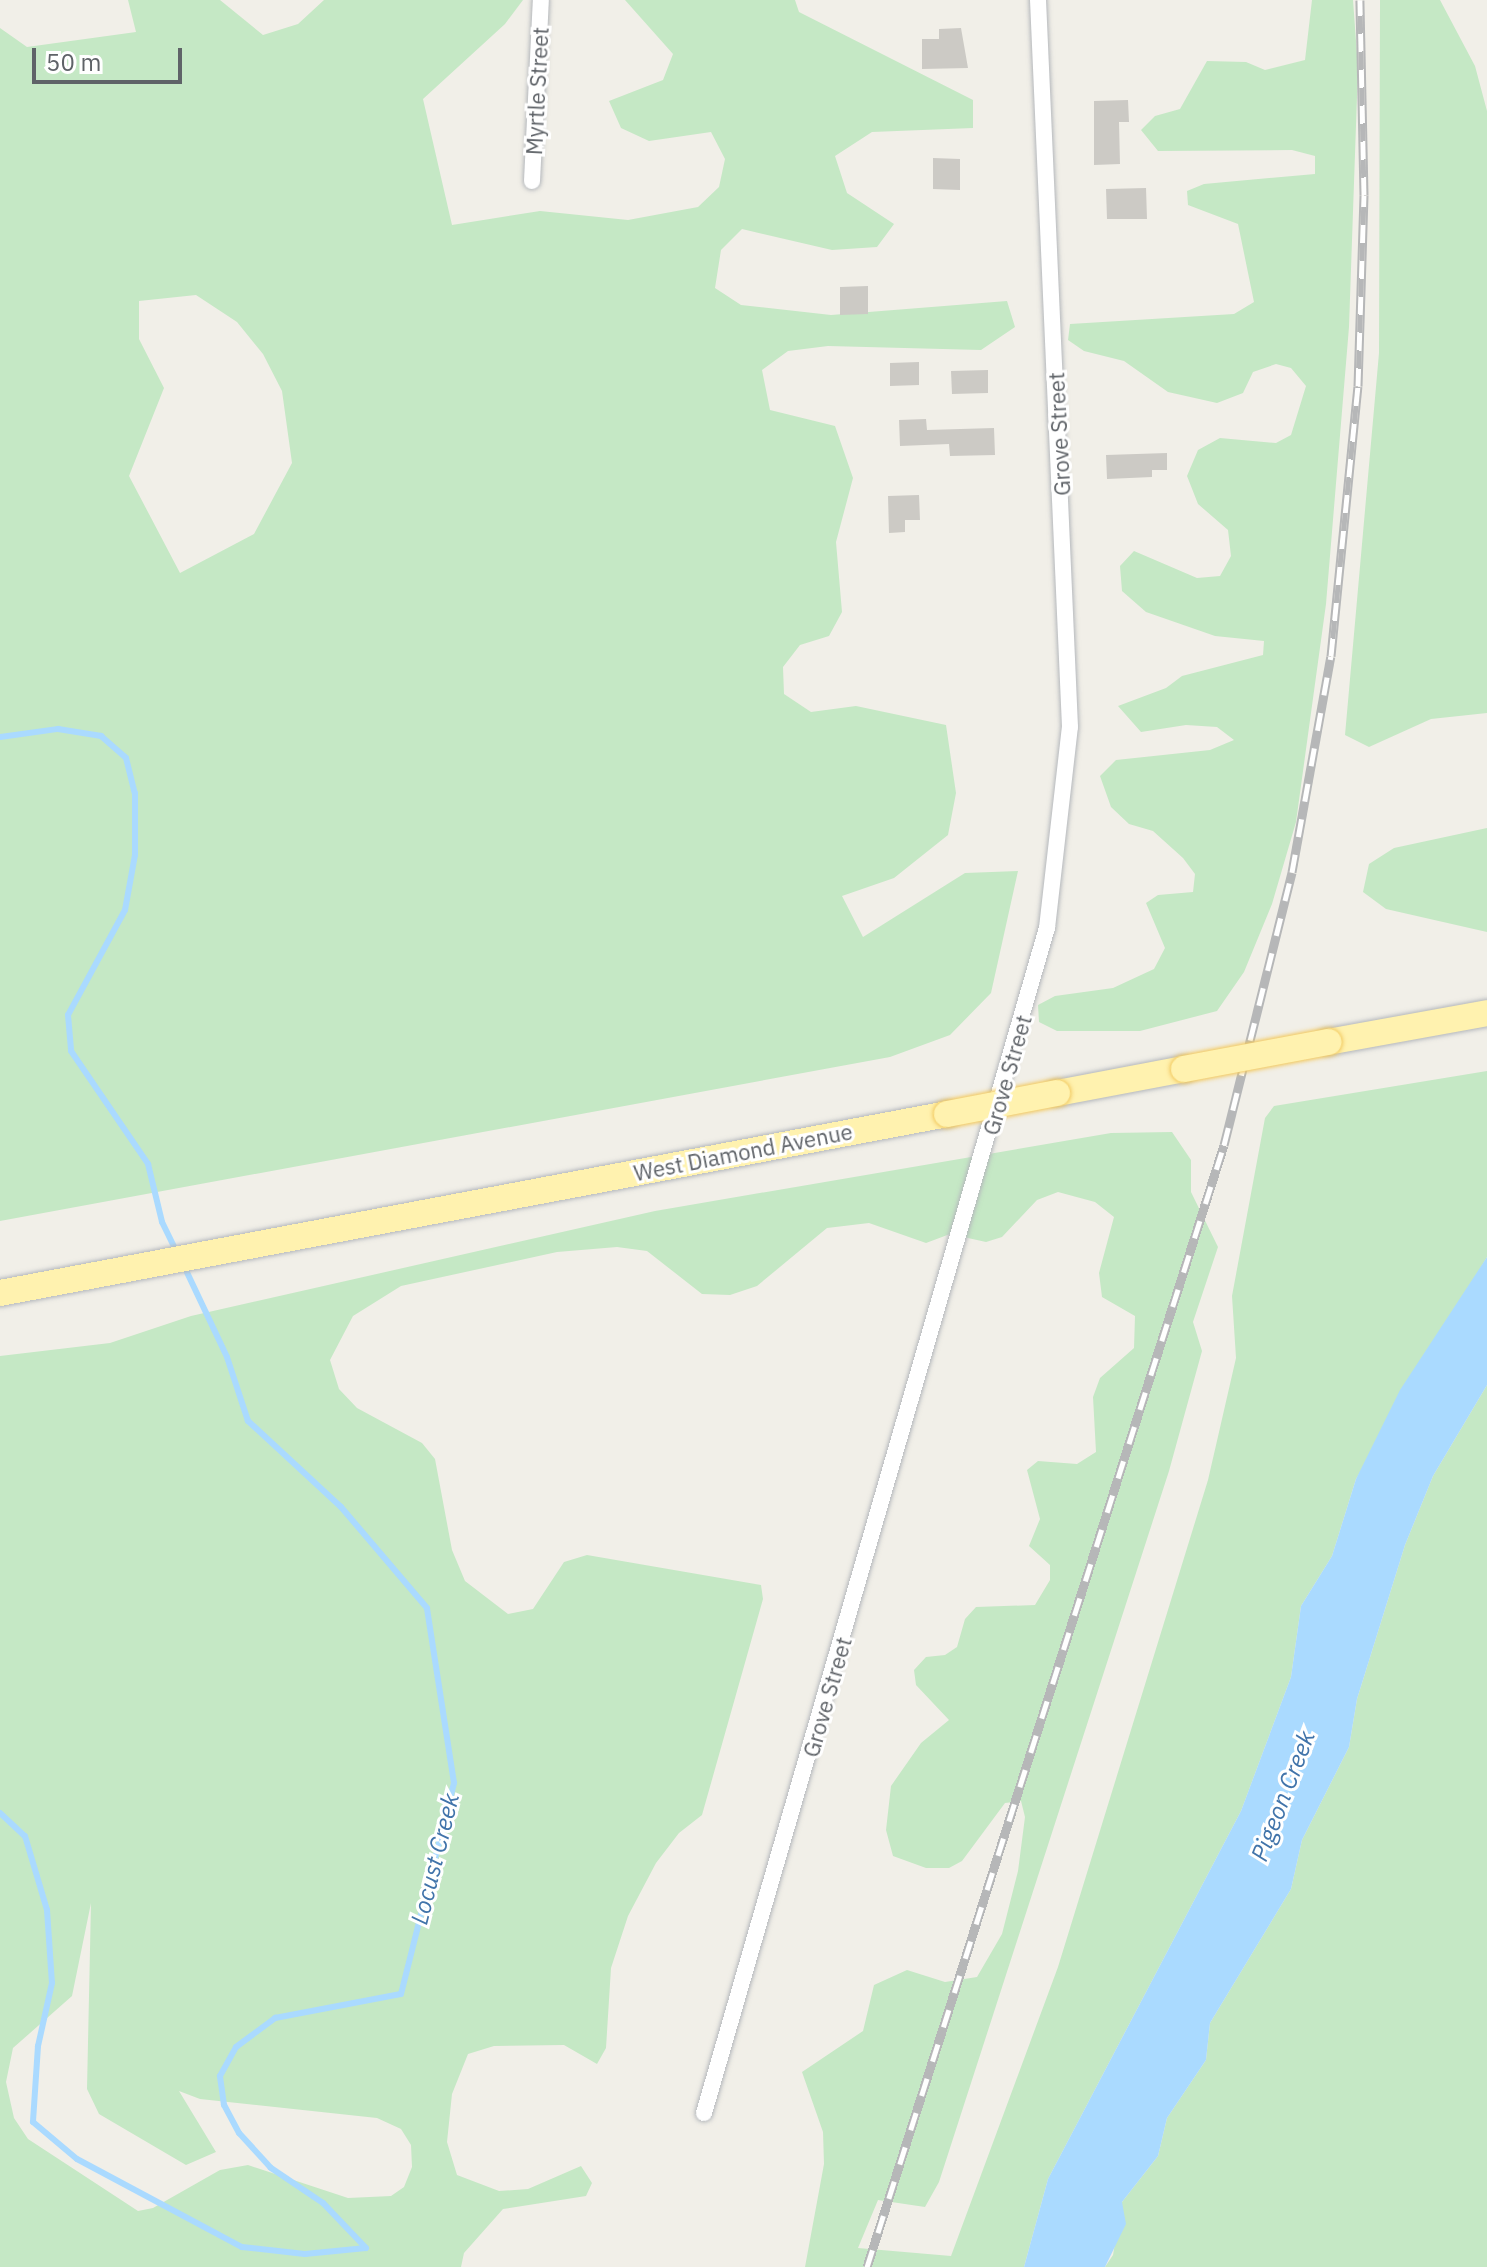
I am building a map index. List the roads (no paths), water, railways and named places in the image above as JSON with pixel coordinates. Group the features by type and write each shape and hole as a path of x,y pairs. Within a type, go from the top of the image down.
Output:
{"main road":[{"name":"West Diamond Avenue","path":"0,1293 1487,1013"}],"street":[{"name":"Myrtle Street","path":"532,181 541,0"},
{"name":"Grove Street","path":"704,2113 1047,928 1070,727 1038,0"}],"water":[{"name":"Pigeon Creek","path":"1487,1257 1487,1385 1433,1476 1405,1545 1357,1699 1349,1747 1302,1840 1291,1889 1210,2023 1206,2060 1167,2118 1158,2156 1122,2202 1126,2224 1105,2267 1024,2267 1048,2179 1241,1811 1291,1677 1301,1606 1332,1556 1356,1479 1400,1390"}],"waterway":[{"name":"Locust Creek","path":"0,737 58,729 101,736 126,758 135,793 135,855 125,910 68,1015 71,1051 148,1164 162,1222 177,1253"},
{"name":"Locust Creek","path":"0,1813 25,1836 47,1910 52,1983 38,2046 33,2122 77,2159 242,2247 305,2254 366,2248 323,2203 271,2168 239,2133 224,2105 220,2076 236,2047 275,2018 401,1994 454,1783 427,1608 341,1507 248,1421 227,1357 184,1266"}],"railway":[{"path":"867,2267 1224,1145 1292,872 1331,656 1358,386 1364,195 1360,0"}]}
